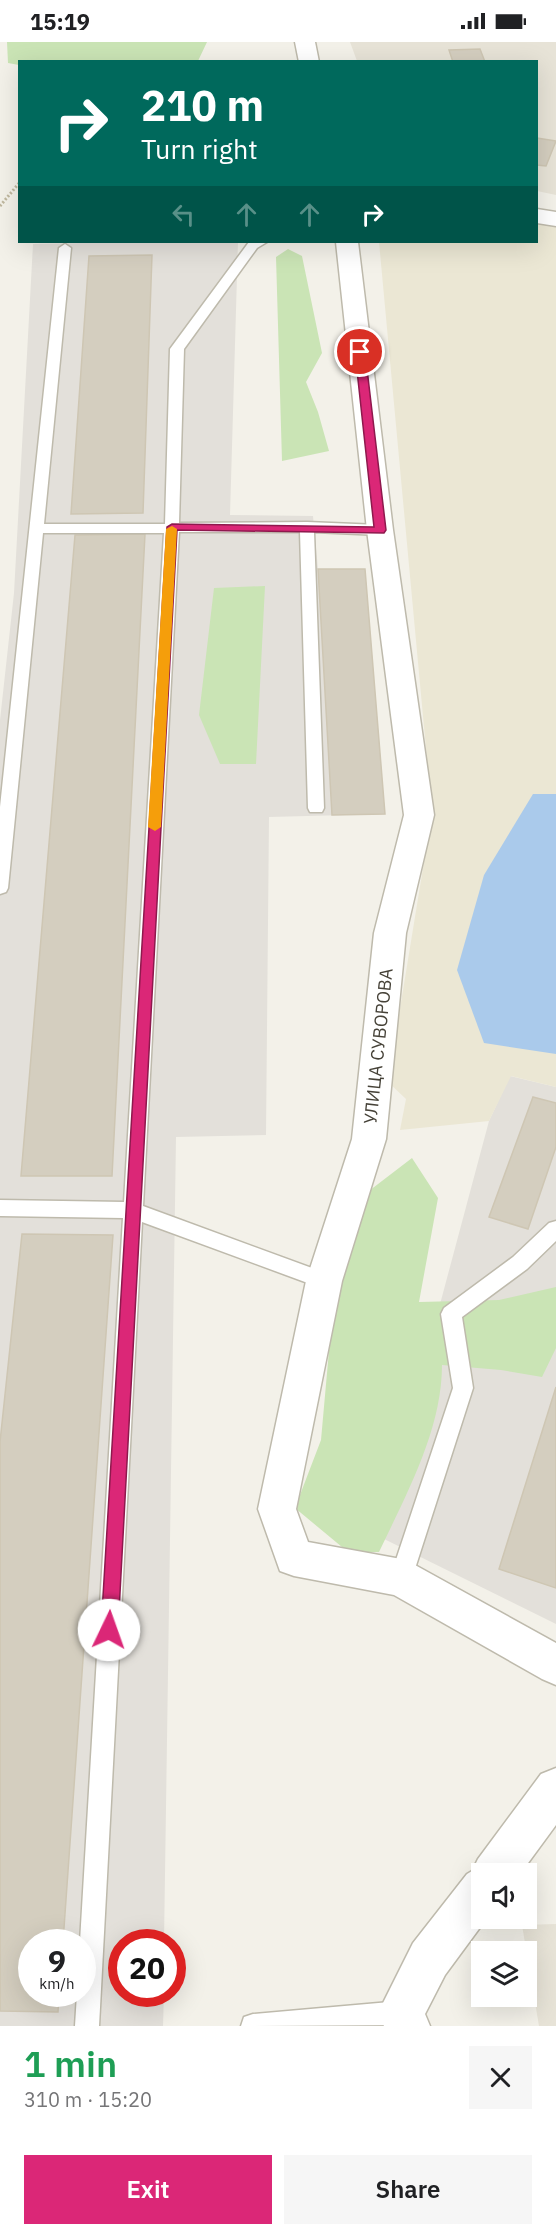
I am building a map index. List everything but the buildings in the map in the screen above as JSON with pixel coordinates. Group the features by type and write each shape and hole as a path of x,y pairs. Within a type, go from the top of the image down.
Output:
{"street":[{"path":"305,42 309,60"},
{"path":"538,216 556,219"},
{"name":"УЛИЦА СУВОРОВА","path":"347,243 380,530 419,815 390,933 369,1139 324,1281 277,1509 294,1558 401,1578 556,1665"},
{"path":"501,1863 556,1789"},
{"path":"404,2020 429,1959 471,1904"}],"lane":[{"path":"87,2026 172,527 177,349 253,245 258,243"},
{"path":"0,888 65,248"},
{"path":"307,527 316,808"},
{"path":"36,529 307,527 380,530"},
{"path":"0,1208 132,1210 324,1281"},
{"path":"401,1578 463,1388 451,1314 520,1263 556,1229"},
{"path":"253,2026 404,2020"}],"path":[{"path":"0,206 18,184"}],"shaded area":[{"path":"350,42 556,42 556,195 538,191 538,60 357,60"},
{"path":"538,220 556,224 556,1087 511,1076 489,1121 400,1130 406,1099 388,1082 432,813 379,243 538,243"},
{"path":"238,243 230,515 313,516 318,569 365,569 385,814 269,817 266,1135 176,1137 164,1929 108,1929 108,2007 164,2007 163,2026 0,2026 0,720 14,593 33,244"},
{"path":"510,1076 556,1087 556,1624 378,1536 489,1121"},
{"path":"556,1924 556,2026 539,2026 536,2007 537,1941 525,1941 523,1929 537,1929 537,1925"}],"green space":[{"path":"7,42 207,42 198,60 18,60 18,65 8,63"},
{"path":"288,249 302,256 322,353 306,382 318,412 329,451 282,461 276,257"},
{"path":"265,586 256,764 220,764 199,715 214,588"},
{"path":"412,1158 438,1198 419,1302 499,1300 556,1287 556,1348 542,1377 501,1370 442,1365 436,1414 421,1462 379,1552 348,1552 295,1508 321,1440 334,1295 365,1194"}],"water":[{"path":"533,794 556,794 556,1054 484,1043 457,970 484,875"}],"slow traffic":[{"path":"155,827 172,529"}],"route":[{"path":"109,1630 172,527 307,527 380,530 360,352"}]}
